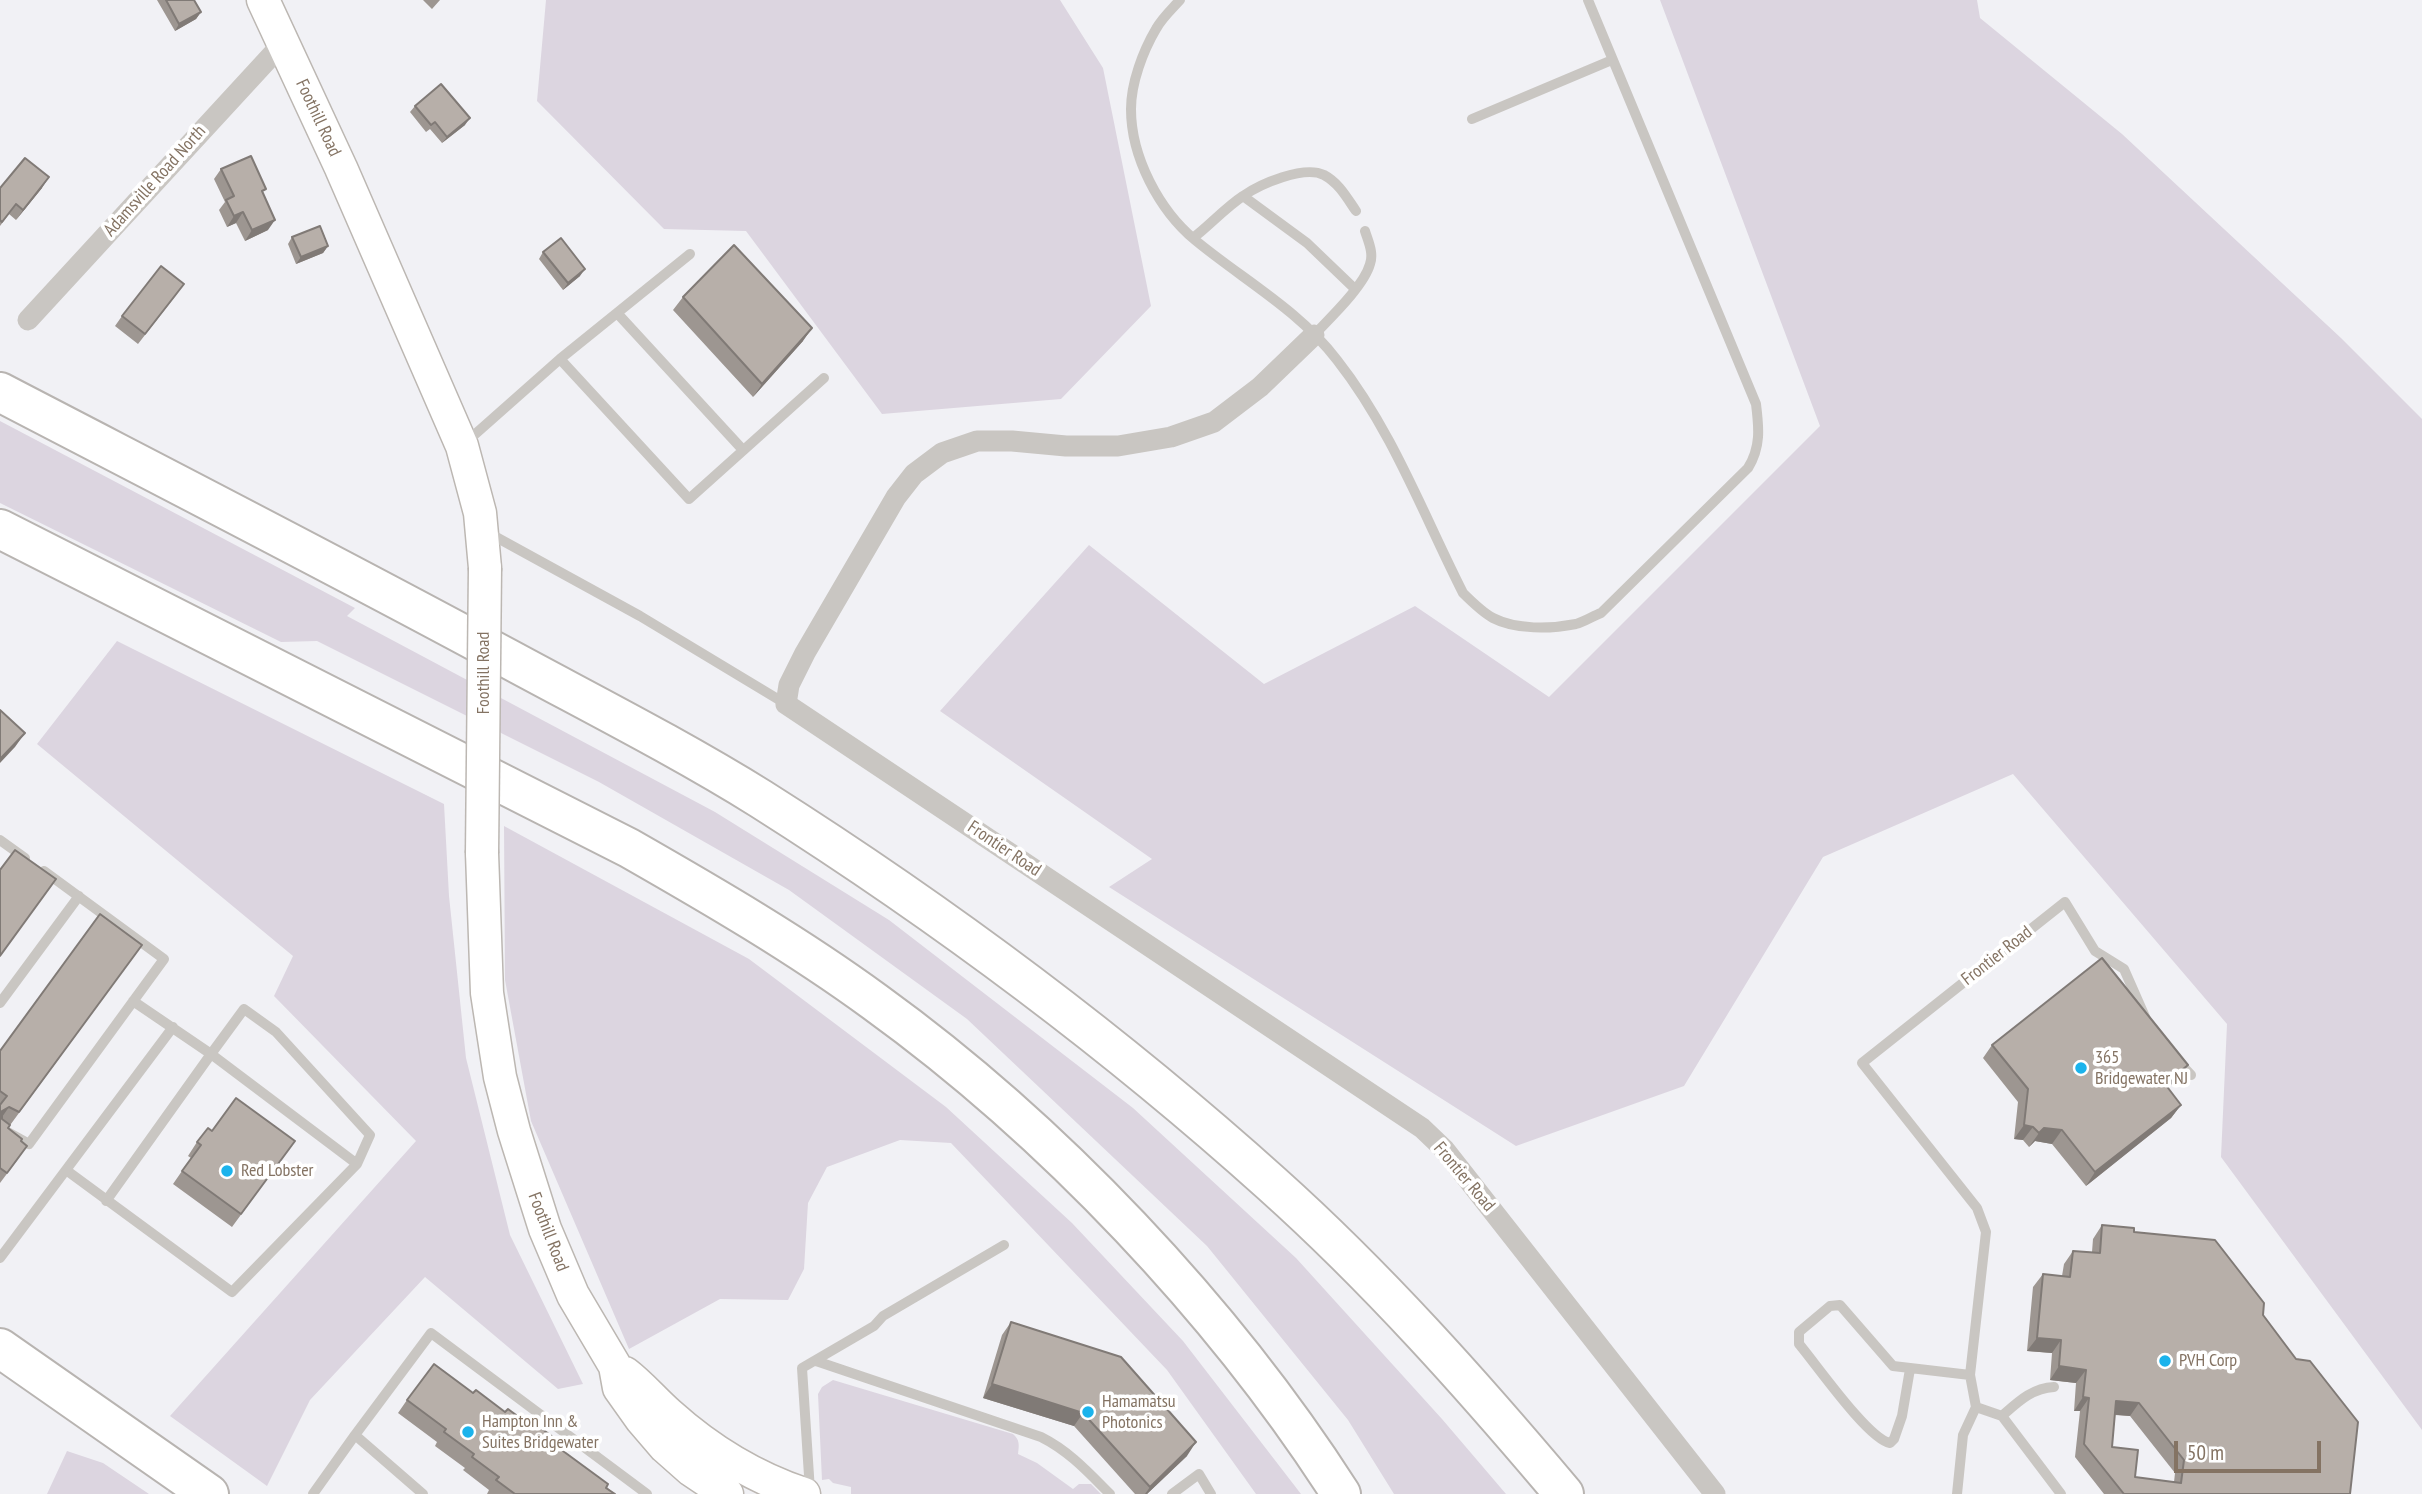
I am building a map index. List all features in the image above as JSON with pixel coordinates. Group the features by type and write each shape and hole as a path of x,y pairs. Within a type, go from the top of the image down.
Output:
{"highway":[{"path":"0,392 428,615 645,732 759,798 989,953 1123,1058 1274,1185 1479,1393 1564,1494"},
{"path":"0,529 629,848 725,903 875,1002 1005,1107 1129,1225 1242,1356 1341,1494"},
{"path":"0,1348 209,1494"}],"street":[{"name":"Foothill Road","path":"263,0 341,167 462,446 475,491 483,529 485,568 482,853 487,993 500,1077 545,1229 568,1284 615,1366 699,1440 734,1463 776,1485 804,1494"},
{"name":"Adamsville Road North","path":"28,320 283,43"},
{"path":"786,704 789,685 805,653 896,497 914,474 942,453 977,441 1118,446 1171,437 1213,422 1260,387 1314,335"},
{"name":"Frontier Road","path":"786,704 1422,1128 1444,1149 1715,1494"},
{"name":"Foothill Road","path":"615,1366 619,1388 657,1437 691,1470 727,1494"}],"lane":[{"path":"1180,0 1157,26 1148,45 1139,69 1131,108 1135,138 1144,167 1160,200 1194,238 1260,287 1335,357 1379,420 1463,593 1476,607 1493,618 1515,626 1540,627 1577,624 1601,612 1748,468 1756,455 1759,430 1756,404 1588,0"},
{"path":"1472,119 1612,60"},
{"path":"1194,238 1243,196 1277,180 1303,172 1323,174 1339,187 1356,211"},
{"path":"1243,196 1307,243 1355,289"},
{"path":"1314,335 1355,289 1371,264 1371,249 1365,231"},
{"path":"462,446 560,359 690,254"},
{"path":"617,313 743,450"},
{"path":"560,359 689,499 824,378"},
{"path":"483,529 640,616 786,704"},
{"path":"0,840 163,959 29,1144 0,1128"},
{"path":"0,1003 79,896"},
{"name":"Frontier Road","path":"1970,1375 1986,1232 1977,1208 1862,1063 2066,902 2095,951 2124,969 2153,1034"},
{"path":"133,1001 211,1054 357,1164"},
{"path":"66,1170 106,1201 232,1292 357,1164 370,1135 275,1032 244,1009 106,1201"},
{"path":"0,1258 173,1027"},
{"path":"2168,1050 2191,1075"},
{"path":"810,1494 802,1368 873,1326 883,1316 1004,1245"},
{"path":"1910,1369 1898,1431 1890,1443 1884,1442 1867,1427 1799,1344 1799,1332 1830,1306 1840,1305 1893,1366 1970,1375 1976,1407 1963,1435 1956,1494"},
{"path":"313,1494 431,1333 647,1494"},
{"path":"816,1361 1041,1437 1074,1457 1110,1494"},
{"path":"2002,1416 2024,1397 2044,1387 2054,1387"},
{"path":"1976,1407 2002,1416 2061,1494"},
{"path":"355,1435 424,1494"},
{"path":"1172,1494 1199,1474 1211,1494"}],"shaded area":[{"path":"546,0 1060,0 1103,68 1151,306 1061,399 882,414 746,231 664,229 537,101"},
{"path":"1660,0 1977,0 1980,18 2122,134 2341,338 2422,419 2422,1430 2221,1157 2227,1024 2013,774 1823,857 1684,1086 1516,1146 1109,887 1152,859 940,711 1089,545 1264,684 1415,606 1549,697 1820,426"},
{"path":"0,421 355,608 347,616 715,812 889,920 1133,1108 1296,1258 1506,1494 1394,1494 1348,1420 1207,1246 967,1019 789,890 599,782 317,641 281,642 0,503"},
{"path":"117,641 444,804 449,896 466,1058 510,1235 583,1384 558,1389 425,1277 310,1400 267,1486 170,1416 416,1141 274,996 293,956 37,744"},
{"path":"504,826 749,959 946,1107 1072,1223 1183,1341 1301,1494 1256,1494 1167,1370 951,1143 900,1140 827,1167 808,1203 804,1269 788,1300 720,1299 629,1349 531,1121 505,980"},
{"path":"833,1380 1013,1434 1017,1438 1018,1454 1037,1463 1073,1489 1079,1484 1091,1484 1101,1494 851,1494 851,1487 833,1483 829,1479 822,1480 818,1394 822,1387"},
{"path":"67,1451 103,1463 149,1494 47,1494"}],"building":[{"path":"166,0 194,0 201,12 179,24"},
{"path":"441,84 470,118 447,137 435,122 431,125 415,106"},
{"path":"251,156 266,189 262,191 275,220 252,230 243,212 234,216 226,200 234,196 221,169"},
{"path":"25,158 49,177 23,210 16,204 2,222 0,188"},
{"path":"320,226 328,246 301,257 292,237"},
{"path":"561,238 585,269 568,283 543,252"},
{"path":"734,245 812,328 762,384 683,297"},
{"path":"161,266 184,284 145,334 122,316"},
{"path":"0,710 25,733 0,759"},
{"path":"15,850 56,879 0,956 0,870"},
{"path":"100,914 142,945 19,1112 9,1107 2,1111 2,1119 10,1125 8,1128 27,1146 7,1173 0,1168 0,1105 7,1096 0,1091 0,1051"},
{"name":"365 Bridgewater NJ","path":"2102,958 2188,1065 2165,1084 2181,1105 2095,1172 2062,1130 2044,1128 2039,1133 2033,1127 2024,1125 2028,1089 1992,1045"},
{"name":"Red Lobster","path":"236,1098 295,1141 241,1214 182,1171 201,1145 197,1142 208,1128 212,1131"},
{"name":"PVH Corp","path":"2102,1225 2134,1228 2134,1232 2215,1240 2264,1303 2263,1315 2296,1359 2310,1361 2358,1422 2350,1494 2124,1494 2084,1444 2089,1398 2083,1397 2086,1370 2059,1366 2061,1340 2037,1338 2043,1274 2070,1277 2073,1251 2100,1253","holes":["2116,1401 2139,1403 2184,1460 2181,1483 2135,1477 2138,1450 2112,1447"]},
{"name":"Hamamatsu Photonics","path":"1011,1322 1121,1357 1196,1442 1150,1487 1083,1413 992,1384"},
{"name":"Hampton Inn & Suites Bridgewater","path":"434,1364 473,1393 476,1390 505,1412 508,1409 535,1429 537,1425 566,1447 563,1451 608,1484 606,1488 615,1494 515,1494 496,1480 499,1477 472,1457 474,1454 444,1432 446,1429 407,1400"}],"place":[{"name":"365 Bridgewater NJ","path":"2081,1068"},
{"name":"Red Lobster","path":"227,1171"},
{"name":"PVH Corp","path":"2165,1361"},
{"name":"Hamamatsu Photonics","path":"1088,1412"},
{"name":"Hampton Inn & Suites Bridgewater","path":"468,1432"}]}
